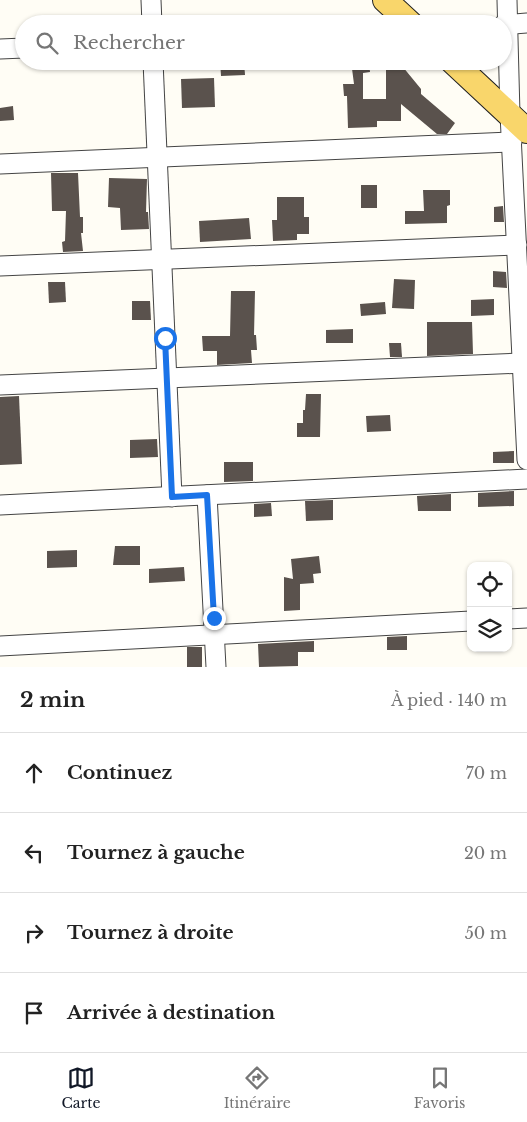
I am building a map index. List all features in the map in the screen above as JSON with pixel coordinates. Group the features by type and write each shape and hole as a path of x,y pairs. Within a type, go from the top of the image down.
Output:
{"main road":[{"path":"385,0 401,15"},
{"path":"462,70 510,114 520,137"}],"street":[{"path":"150,0 151,15"},
{"path":"506,15 507,0"},
{"path":"512,24 527,23"},
{"path":"0,49 15,48"},
{"path":"153,70 172,497"},
{"path":"508,70 510,114"},
{"path":"0,164 520,137 517,245 527,460"},
{"path":"0,266 517,245"},
{"path":"0,385 522,363"},
{"path":"0,505 527,479"},
{"path":"207,495 216,667"},
{"path":"512,619 527,618"},
{"path":"0,646 467,621"}],"building":[{"path":"221,70 245,70 245,75 221,76"},
{"path":"352,70 370,70 370,72 363,73 363,99 386,99 386,70 405,70 421,89 421,94 455,123 447,134 437,134 401,104 401,121 377,121 377,127 348,128 347,96 344,96 343,84 354,84"},
{"path":"214,78 215,107 182,108 181,79"},
{"path":"13,106 14,120 0,121 0,108"},
{"path":"51,173 78,173 80,217 83,217 83,233 81,233 83,251 63,252 62,242 65,241 66,211 52,211"},
{"path":"109,178 147,179 146,212 148,212 149,229 121,230 120,208 108,207"},
{"path":"361,185 377,185 377,208 361,208"},
{"path":"423,190 450,190 450,205 447,206 447,223 405,224 405,211 424,211"},
{"path":"277,197 304,197 304,217 309,217 309,234 297,234 297,240 273,241 272,220 277,220"},
{"path":"503,206 504,222 494,222 494,207"},
{"path":"249,218 251,239 200,242 199,221"},
{"path":"493,271 506,272 507,288 493,287"},
{"path":"394,279 415,280 414,309 392,308"},
{"path":"48,282 65,282 66,302 49,303"},
{"path":"231,291 255,291 254,335 256,335 257,350 251,350 252,363 217,365 217,351 203,351 202,336 230,336"},
{"path":"494,299 494,315 471,316 471,300"},
{"path":"132,301 150,301 151,320 132,320"},
{"path":"385,302 386,314 361,316 360,304"},
{"path":"427,322 472,322 473,354 427,356"},
{"path":"353,329 353,343 326,343 326,330"},
{"path":"389,343 401,343 402,357 390,357"},
{"path":"306,394 321,394 320,437 297,437 297,423 303,423"},
{"path":"19,396 22,464 0,465 0,397"},
{"path":"390,415 391,431 367,432 366,416"},
{"path":"157,439 158,457 130,458 130,440"},
{"path":"514,451 514,463 493,463 493,452"},
{"path":"224,462 253,462 253,481 224,482"},
{"path":"514,491 514,506 478,507 478,493"},
{"path":"451,494 451,511 418,511 417,496"},
{"path":"333,500 333,520 306,521 305,501"},
{"path":"271,503 272,516 254,517 254,504"},
{"path":"115,546 140,546 140,565 113,565"},
{"path":"77,550 77,567 47,568 47,551"},
{"path":"319,556 321,573 313,574 314,583 300,584 300,610 284,611 284,577 293,579 291,559"},
{"path":"184,567 185,581 149,583 149,569"},
{"path":"407,636 407,650 387,650 387,637"},
{"path":"314,641 314,652 298,652 298,666 259,667 258,644"},
{"path":"187,647 202,647 202,667 187,667"}],"route":[{"path":"165,338 172,497 207,495 214,618"}]}
